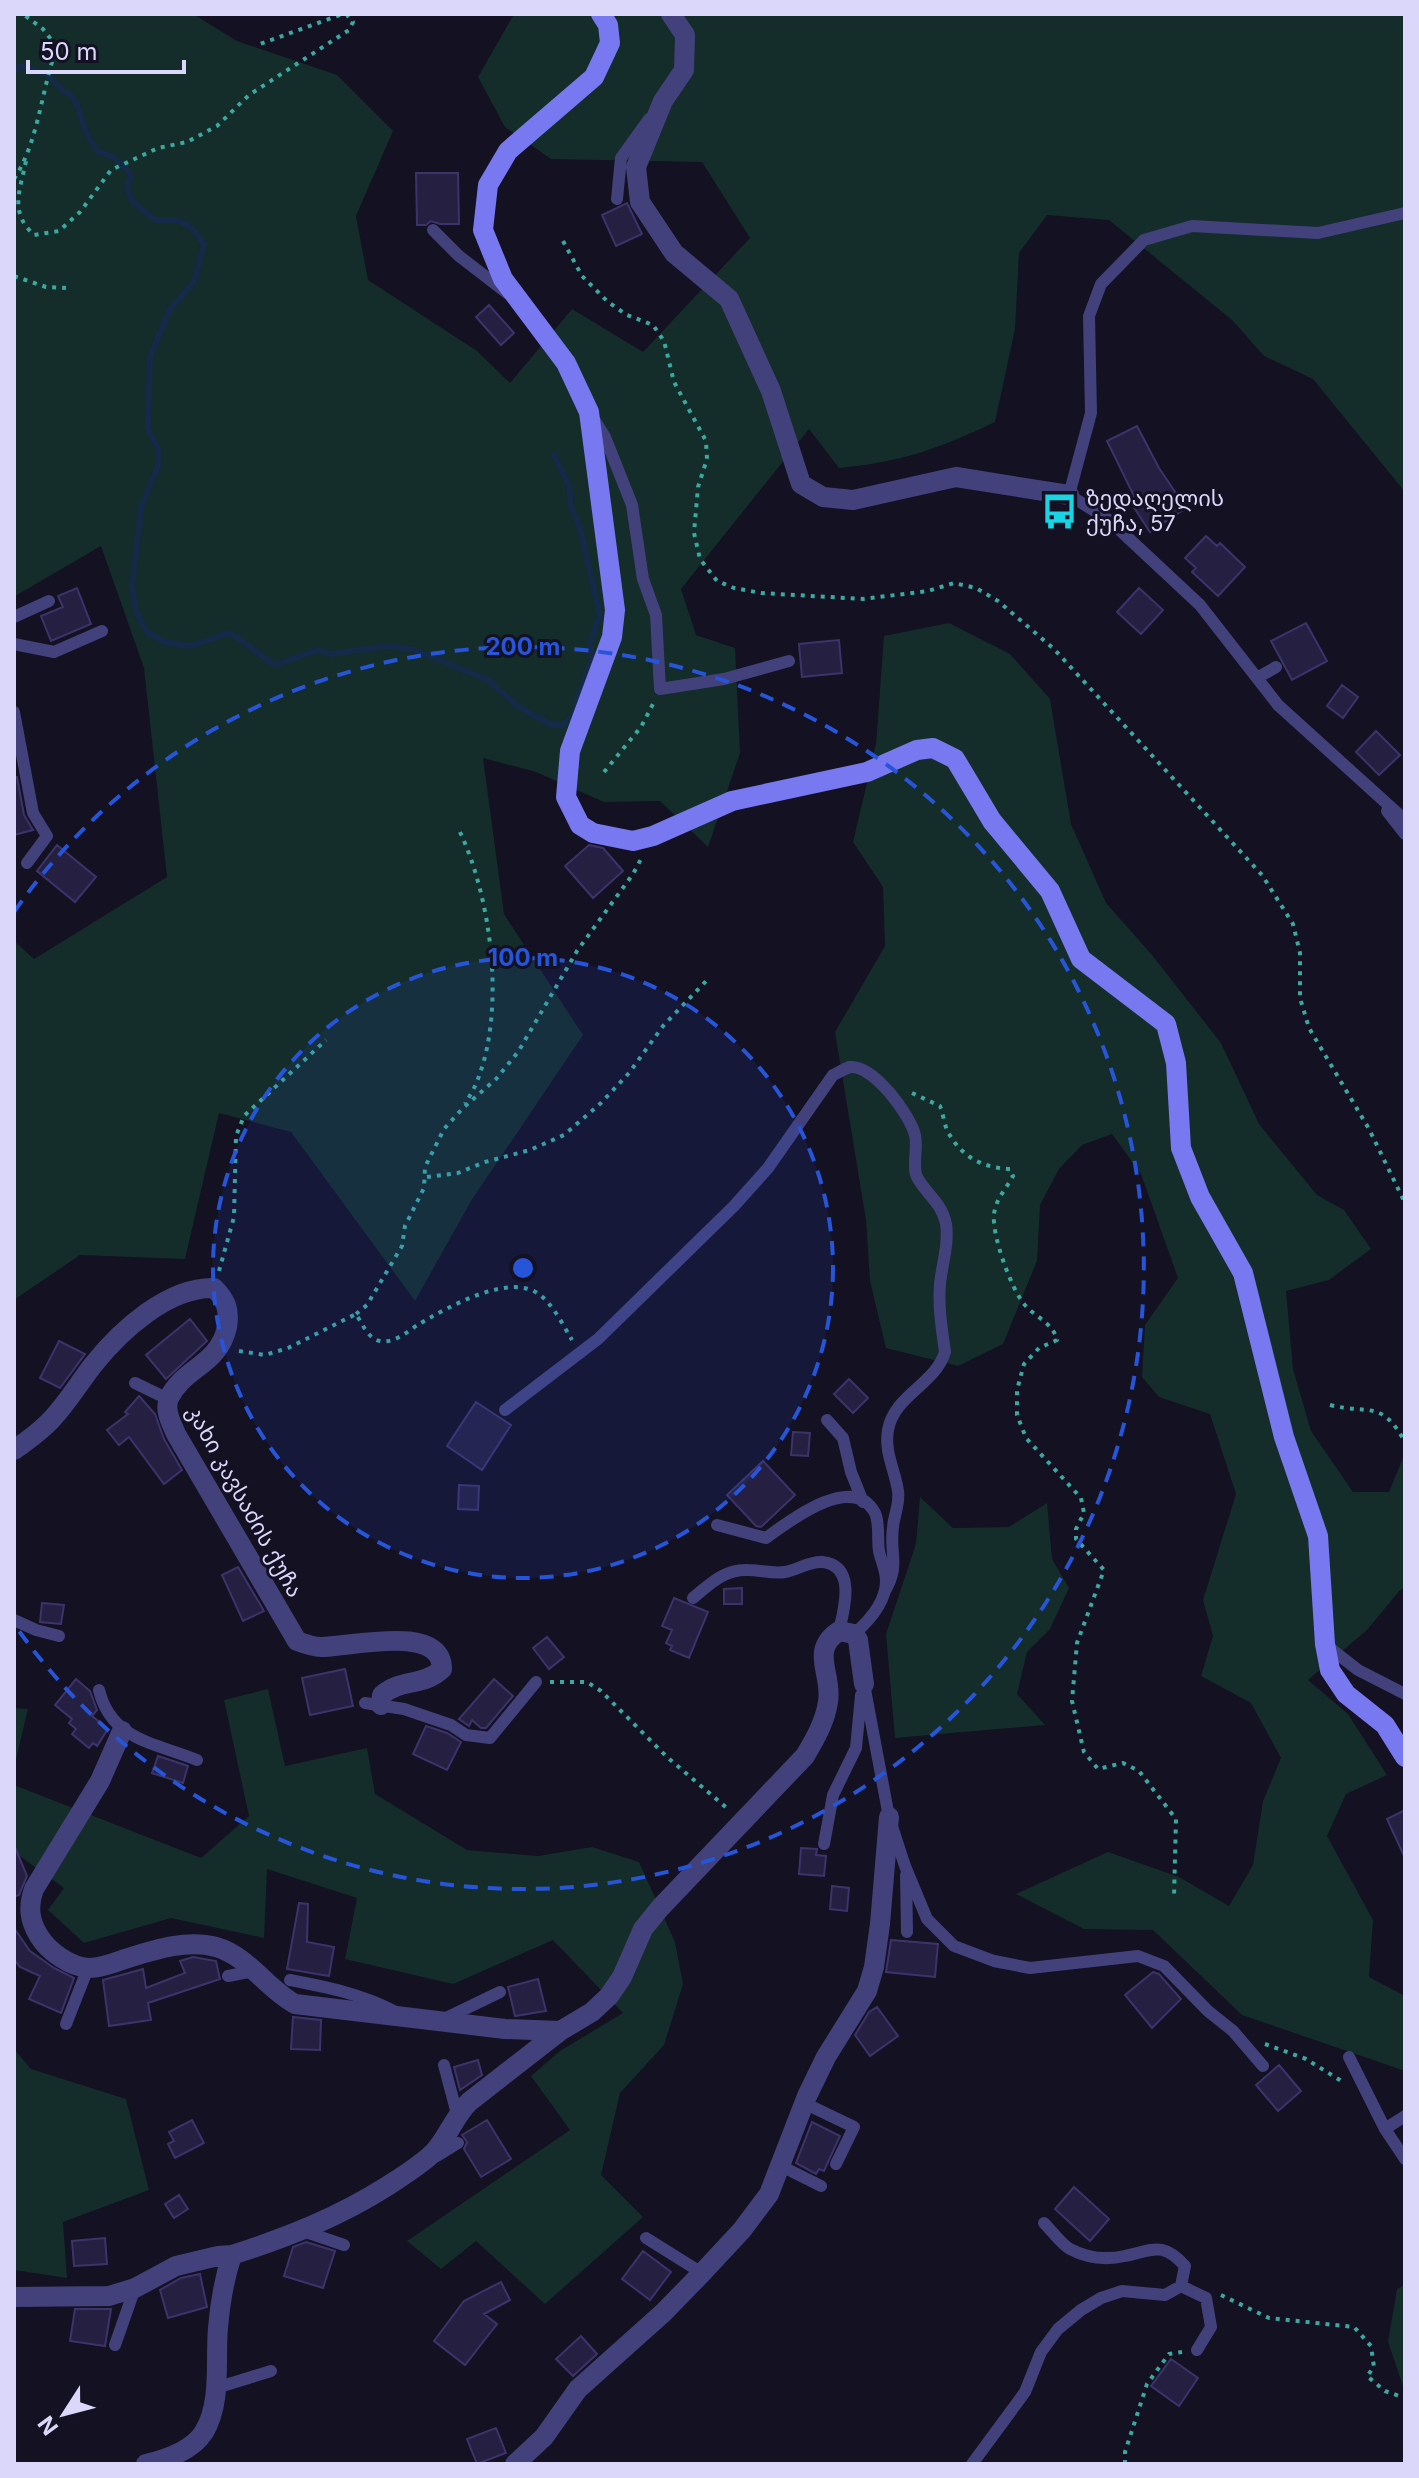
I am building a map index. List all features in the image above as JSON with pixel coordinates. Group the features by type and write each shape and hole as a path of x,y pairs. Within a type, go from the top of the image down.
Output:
{"street":[{"path":"601,14 608,25 610,43 594,77 508,151 488,185 483,230 503,279 566,363 589,412 615,610 612,637 570,751 566,797 580,825 593,833 633,841 653,836 732,801 867,772 917,750 933,748 955,759 992,821 1050,891 1081,959 1166,1024 1176,1063 1181,1148 1200,1197 1243,1273 1284,1437 1318,1536 1325,1644 1330,1670 1346,1694 1385,1725 1405,1757"},
{"path":"671,14 685,35 684,70 663,101 636,167 640,202 674,253 729,299 771,391 801,484 823,497 853,500 956,477 1069,495"},
{"path":"14,1450 51,1420 110,1346 163,1301 197,1287 214,1288 224,1298 229,1313 222,1342"},
{"name":"კახი კავსაძის ქუჩა","path":"222,1342 216,1354 178,1385 168,1399 167,1413 176,1434 297,1641 317,1648 421,1642 435,1648 442,1657 442,1669 432,1678 389,1689 373,1704"},
{"path":"14,2297 109,2296 135,2288 176,2266 232,2255 303,2231 353,2208 413,2170 435,2151 457,2114 560,2031 592,2012 609,1996 622,1977 643,1929 660,1908 805,1756 817,1736 828,1706 830,1689 822,1656 824,1645 846,1632 858,1640 864,1684"},
{"path":"122,1731 100,1781 34,1889 29,1904 32,1926 45,1946 68,1962 88,1968 161,1948 213,1946 232,1953 279,1996 295,2004 438,2022 560,2031"},
{"path":"515,2464 544,2437 578,2389 663,2313 742,2230 769,2194 804,2103 826,2057 867,1991 874,1967 886,1872 889,1817"},
{"path":"146,2464 167,2459 203,2434 215,2403 218,2326 232,2255"}],"lane":[{"path":"617,199 621,158 663,101"},
{"path":"1405,213 1318,233 1192,226 1144,240 1101,284 1089,316 1091,413 1069,495 1109,520 1200,605 1278,705 1367,782 1405,820"},
{"path":"433,230 480,274 521,302"},
{"path":"589,412 605,437 632,505 643,579 656,615 660,689 724,679 789,661"},
{"path":"14,617 49,601"},
{"path":"14,644 54,652 102,631"},
{"path":"1257,678 1276,667"},
{"path":"14,712 33,813 47,836 27,863"},
{"path":"1367,782 1405,834"},
{"path":"505,1410 580,1353 734,1206 768,1168 833,1075 850,1067 868,1072 886,1087 915,1133 917,1154 914,1168 917,1177 936,1199 945,1221 946,1235 940,1285 945,1352 935,1370 891,1417 887,1432 887,1449 898,1492 893,1528 893,1579 865,1623 846,1632 847,1591 834,1566 824,1562 784,1572 730,1571 719,1576 693,1598"},
{"path":"135,1383 168,1399"},
{"path":"827,1420 843,1438 851,1472 863,1502"},
{"path":"717,1525 766,1538 819,1502 850,1498 863,1502 875,1513 884,1568 884,1593"},
{"path":"14,1620 59,1636"},
{"path":"1325,1644 1358,1670 1405,1694"},
{"path":"373,1704 437,1719 466,1735 490,1738 536,1682"},
{"path":"864,1684 889,1817 905,1866 927,1919 954,1946 994,1961 1030,1968 1138,1956 1164,1966 1208,2011 1233,2031 1263,2066"},
{"path":"824,1844 833,1795 856,1748 864,1684"},
{"path":"99,1690 103,1707 122,1731 197,1760"},
{"path":"905,1866 907,1932"},
{"path":"66,2024 88,1968"},
{"path":"228,1976 254,1971"},
{"path":"290,1980 372,2000 406,2017"},
{"path":"438,2022 500,1992"},
{"path":"1349,2057 1385,2129 1405,2159"},
{"path":"444,2065 457,2114"},
{"path":"804,2103 854,2127 836,2164"},
{"path":"1385,2129 1405,2116"},
{"path":"413,2170 458,2143"},
{"path":"781,2166 821,2186"},
{"path":"972,2464 1025,2392 1041,2352 1058,2329 1101,2298 1122,2291 1165,2295 1181,2286 1185,2266 1174,2254 1153,2247 1123,2257 1096,2258 1068,2248 1044,2223"},
{"path":"303,2231 344,2245"},
{"path":"646,2238 702,2273"},
{"path":"1181,2286 1206,2298 1211,2327 1197,2350"},
{"path":"115,2345 135,2288"},
{"path":"216,2388 271,2371"}],"path":[{"path":"23,14 43,29 57,47 47,74 17,203 21,223 34,235 59,231 80,212 111,170 158,148 187,142 217,126 249,95 349,30 353,22 347,15 340,15 260,44"},
{"path":"14,179 26,161"},
{"path":"563,241 582,276 608,302 627,315 653,325 664,341 674,382 706,441 707,459 698,487 694,533 700,559 717,581 761,593 863,599 928,591 954,583 976,588 998,601 1054,649 1262,875 1293,924 1300,953 1300,998 1309,1028 1369,1129 1405,1203"},
{"path":"14,276 46,287 66,288"},
{"path":"604,772 641,727 660,689"},
{"path":"460,832 474,861 490,929 491,1001 479,1078 463,1108"},
{"path":"222,1342 239,1351 265,1355 288,1348 356,1314 367,1305 402,1246 405,1226 424,1188 425,1167 444,1129 496,1079 518,1052 577,951 633,874 653,836"},
{"path":"426,1177 458,1173 530,1150 564,1135 629,1073 663,1026 708,979"},
{"path":"214,1288 234,1217 236,1136 244,1116 326,1040"},
{"path":"911,1092 940,1106 946,1129 975,1162 993,1169 1010,1169 1013,1176 999,1196 993,1216 1002,1255 1024,1305 1054,1329 1057,1340 1039,1348 1024,1364 1017,1390 1017,1415 1026,1438 1081,1498 1084,1513 1076,1529 1076,1539 1104,1570 1077,1643 1072,1701 1084,1752 1098,1769 1123,1763 1139,1771 1176,1819 1174,1897"},
{"path":"356,1314 370,1337 380,1341 392,1340 432,1317 499,1287 515,1286 537,1292 551,1305 580,1353"},
{"path":"1330,1405 1351,1410 1370,1408 1383,1414 1395,1424 1405,1442"},
{"path":"536,1682 587,1682 601,1691 667,1757 742,1821"},
{"path":"1233,2031 1306,2059 1372,2100"},
{"path":"1217,2293 1269,2318 1354,2327 1371,2346 1374,2367 1367,2376 1385,2391 1405,2398"},
{"path":"1125,2464 1125,2452 1147,2384 1169,2354 1197,2350"}],"green space":[{"path":"14,14 193,14 237,41 337,75 393,131 356,216 368,280 477,351 510,383 572,309 643,352 750,238 702,162 551,159 505,127 478,77 514,14 1405,14 1405,492 1313,379 1264,356 1232,320 1109,220 1047,215 1019,253 1015,329 995,422 919,453 839,468 809,429 681,589 696,635 735,648 740,753 708,847 660,801 604,802 536,772 483,758 504,914 583,1035 471,1201 415,1301 291,1132 219,1113 185,1259 80,1255 14,1300 14,941 34,959 167,877 144,668 101,546 15,596"},
{"path":"949,623 1010,654 1050,699 1071,824 1106,903 1152,955 1221,1043 1259,1124 1317,1195 1344,1210 1371,1249 1329,1280 1286,1291 1293,1369 1311,1431 1353,1492 1389,1492 1405,1453 1405,1588 1367,1630 1308,1680 1348,1714 1387,1775 1346,1794 1327,1836 1373,1920 1369,1977 1405,1996 1405,2071 1242,2015 1153,1930 1084,1929 1016,1894 1108,1852 1179,1877 1229,1906 1253,1865 1263,1801 1281,1758 1251,1703 1201,1676 1213,1636 1203,1600 1236,1494 1210,1414 1159,1397 1142,1377 1145,1325 1178,1278 1141,1174 1112,1134 1082,1145 1059,1169 1040,1205 1037,1261 1003,1344 958,1366 886,1348 870,1281 866,1220 835,1032 885,946 883,887 853,842 876,744 884,636"},
{"path":"920,1497 953,1528 1009,1527 1047,1503 1052,1559 1069,1588 1050,1629 1027,1652 1017,1694 1045,1725 895,1738 886,1634 916,1544"},
{"path":"268,1689 285,1766 367,1748 375,1794 467,1850 538,1856 592,1847 639,1862 675,1942 683,1984 664,2045 620,2093 601,2175 643,2217 545,2304 476,2241 441,2269 407,2241 570,2130 531,2076 560,2051 623,2013 553,1940 453,1984 345,1959 357,1898 267,1869 264,1938 171,1918 84,1943 48,1910 64,1888 14,1852 14,1785 201,1858 249,1816 224,1700"},
{"path":"14,1708 28,1709 14,1768"},
{"path":"14,2049 31,2069 126,2099 149,2190 63,2222 67,2278 14,2270"},
{"path":"1405,2285 1405,2392 1388,2342 1397,2289"}],"building":[{"path":"416,173 458,173 459,224 431,221 426,225 417,225"},
{"path":"627,203 642,234 616,246 602,215"},
{"path":"489,305 514,333 501,345 476,317"},
{"path":"1137,426 1159,468 1186,508 1150,532 1129,500 1134,496 1107,441"},
{"path":"1206,536 1217,546 1220,543 1245,567 1218,596 1192,572 1196,568 1185,558"},
{"path":"77,588 91,624 51,641 41,616 63,607 58,596"},
{"path":"1139,588 1163,610 1141,634 1117,612"},
{"path":"1306,623 1327,661 1292,680 1271,641"},
{"path":"839,640 842,673 802,677 799,644"},
{"path":"1342,685 1358,697 1343,718 1327,706"},
{"path":"1376,731 1400,755 1379,775 1356,752"},
{"path":"17,777 24,815 33,830 14,835 14,778"},
{"path":"57,845 96,877 75,902 37,871"},
{"path":"589,845 603,848 623,871 593,898 565,866"},
{"path":"190,1319 207,1341 166,1379 146,1355"},
{"path":"59,1341 85,1354 60,1388 40,1378"},
{"path":"849,1379 868,1398 853,1413 834,1394"},
{"path":"139,1396 155,1414 164,1439 182,1470 164,1484 129,1437 119,1445 107,1430 128,1414 125,1412"},
{"path":"476,1402 511,1425 482,1470 447,1446"},
{"path":"793,1432 810,1433 808,1456 791,1455"},
{"path":"763,1461 795,1495 761,1527 756,1526 727,1495"},
{"path":"459,1485 479,1486 478,1510 458,1509"},
{"path":"238,1567 264,1611 243,1621 222,1575"},
{"path":"742,1588 742,1604 724,1604 724,1589"},
{"path":"674,1598 708,1612 689,1658 670,1650 672,1646 666,1643 672,1630 662,1626"},
{"path":"42,1603 64,1605 61,1624 40,1622"},
{"path":"547,1637 564,1657 549,1669 533,1648"},
{"path":"345,1669 353,1706 310,1715 302,1678"},
{"path":"76,1679 90,1691 97,1710 92,1716 108,1729 97,1746 93,1743 89,1748 72,1734 76,1729 69,1723 72,1719 55,1705"},
{"path":"494,1679 513,1696 486,1728 481,1728 472,1720 469,1726 459,1719"},
{"path":"426,1726 461,1742 447,1770 413,1754"},
{"path":"158,1756 188,1766 183,1783 152,1773"},
{"path":"1405,1810 1405,1858 1387,1819"},
{"path":"14,1845 27,1876 19,1895 14,1897"},
{"path":"801,1848 817,1849 816,1855 826,1856 824,1876 799,1874"},
{"path":"832,1886 849,1888 847,1911 830,1909"},
{"path":"299,1903 308,1904 307,1942 334,1947 329,1976 287,1969"},
{"path":"14,1928 30,1951 74,1978 61,2013 29,1999 40,1976 20,1967 14,1959"},
{"path":"891,1940 938,1944 935,1977 886,1972"},
{"path":"193,1957 216,1961 220,1979 148,2003 151,2020 109,2026 103,1980 143,1969 146,1988 185,1973 180,1961"},
{"path":"1153,1972 1159,1974 1181,1999 1152,2028 1125,1995"},
{"path":"538,1979 546,2011 515,2016 508,1987"},
{"path":"877,2007 898,2036 870,2056 855,2035 869,2012"},
{"path":"293,2017 321,2020 320,2050 291,2049"},
{"path":"478,2060 482,2075 460,2090 454,2067"},
{"path":"1279,2065 1301,2091 1278,2111 1256,2085"},
{"path":"192,2120 204,2143 175,2158 168,2144 174,2141 169,2132"},
{"path":"487,2120 511,2159 481,2177 464,2149 467,2142 462,2135"},
{"path":"812,2122 840,2136 824,2171 819,2169 816,2174 796,2163"},
{"path":"1074,2187 1109,2219 1090,2241 1055,2209"},
{"path":"179,2195 188,2209 174,2218 165,2204"},
{"path":"105,2238 107,2264 74,2266 72,2241"},
{"path":"306,2242 335,2251 323,2288 284,2276 293,2247"},
{"path":"643,2251 671,2272 650,2300 622,2279"},
{"path":"200,2274 207,2307 168,2318 160,2290 181,2278"},
{"path":"501,2282 510,2300 484,2314 497,2324 465,2365 434,2341 464,2301"},
{"path":"75,2309 111,2309 105,2346 70,2341"},
{"path":"581,2336 597,2354 573,2376 556,2359"},
{"path":"1171,2359 1198,2378 1179,2406 1151,2386"},
{"path":"496,2428 506,2453 477,2464 467,2439"}],"waterway":[{"path":"14,70 20,66 47,74 71,95 97,151 115,158 131,174 127,187 132,201 155,220 178,220 192,228 204,244 194,282 170,309 150,357 148,429 158,449 158,466 141,507 132,586 136,612 148,633 165,642 190,646 229,633 275,665 318,650 331,654 388,646 415,650 488,680 519,707 550,724 562,726 575,713 592,659 590,642 600,615 580,528 571,507 569,485 554,455"}],"place":[{"name":"ზედაღელის ქუჩა, 57","path":"1060,511"}]}
